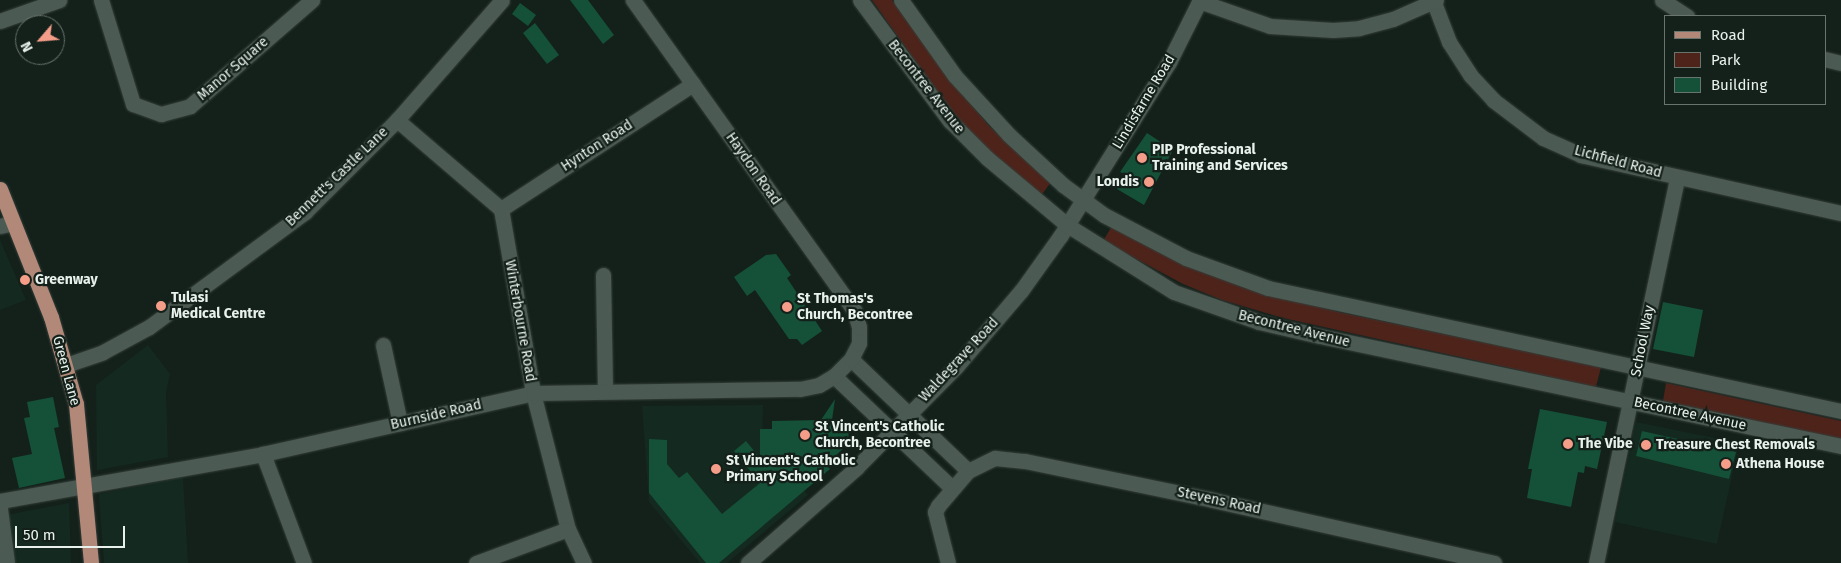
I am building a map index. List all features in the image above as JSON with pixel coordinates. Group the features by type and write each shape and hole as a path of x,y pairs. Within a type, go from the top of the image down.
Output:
{"main road":[{"name":"Green Lane","path":"0,189 7,225 66,365 76,404 91,563"}],"street":[{"path":"0,21 59,0"},
{"name":"Manor Square","path":"101,0 133,104 162,114 190,106 312,0"},
{"name":"Bennett's Castle Lane","path":"66,365 103,352 140,332 188,300 305,212 397,120 502,0"},
{"name":"Haydon Road","path":"633,0 854,310 859,328 859,343"},
{"name":"Becontree Avenue","path":"860,0 950,121 987,158 1067,225 1174,292 1259,322 1841,446"},
{"path":"901,0 962,84 1009,135 1083,201 1186,258 1268,288 1841,411"},
{"path":"1199,1 1270,26 1333,30 1359,28 1393,19 1434,0"},
{"name":"Lichfield Road","path":"1434,0 1449,42 1471,76 1520,122 1543,138 1581,155 1677,178 1841,213"},
{"path":"1662,0 1685,15"},
{"name":"Lindisfarne Road","path":"1083,201 1169,62 1199,1"},
{"path":"1826,59 1841,63"},
{"name":"Hynton Road","path":"501,209 693,84"},
{"path":"397,120 501,209"},
{"name":"School Way","path":"1596,563 1632,401 1637,368 1677,178"},
{"name":"Waldegrave Road","path":"748,563 856,468 956,367 1021,291 1083,201"},
{"name":"Winterbourne Road","path":"501,209 533,394 568,529 584,563"},
{"path":"603,275 605,391"},
{"name":"Burnside Road","path":"0,502 85,484 263,454 533,394 605,391 800,389 819,385 834,376 851,359 859,343"},
{"path":"383,344 400,423"},
{"path":"851,359 968,471"},
{"path":"834,376 952,488"},
{"path":"263,454 304,563"},
{"name":"Stevens Road","path":"948,563 935,512 952,488 968,471 995,458 1009,458 1213,500 1494,563"},
{"path":"0,509 7,563"},
{"path":"476,563 568,529"}],"shaded area":[{"path":"0,240 26,300 0,310"},
{"path":"148,345 170,374 166,391 168,457 97,470 96,385"},
{"name":"St Vincent's Catholic Primary School","path":"763,405 762,442 808,495 727,563 700,563 649,502 642,406"},
{"path":"1636,422 1739,443 1717,544 1615,522"},
{"path":"183,477 188,563 104,563 99,494"},
{"path":"69,503 71,563 12,563 6,515"}],"green space":[{"path":"872,0 892,0 954,85 990,127 1051,182 1040,197 980,144 950,110"},
{"path":"1112,226 1179,261 1244,288 1338,312 1601,367 1596,387 1283,318 1222,300 1183,284 1103,241"},
{"path":"1666,383 1841,421 1841,440 1663,401"}],"building":[{"path":"570,0 588,0 614,35 603,44"},
{"path":"520,3 536,15 528,26 512,14"},
{"path":"535,23 559,55 547,64 523,33"},
{"name":"PIP Professional Training and Services","path":"1147,133 1173,150 1144,205 1117,189 1125,174 1120,172"},
{"name":"St Thomas's Church, Becontree","path":"776,254 791,275 787,278 822,331 802,345 797,339 789,339 755,290 747,296 734,277 766,255"},
{"path":"1663,302 1703,310 1694,357 1653,349"},
{"path":"53,397 59,427 54,428 65,478 19,488 12,458 32,454 24,418 30,417 27,402"},
{"path":"835,399 832,420 849,425 848,444 826,465 830,469 719,563 706,563 649,493 649,439 667,440 667,464 679,478 687,472 722,514 760,483 734,451 746,441 760,458 760,429 772,429 772,421 821,420"},
{"name":"The Vibe","path":"1540,409 1607,422 1597,469 1585,466 1584,473 1578,472 1571,507 1527,498 1532,469 1528,469"},
{"path":"1642,431 1736,452 1729,479 1636,456"}],"place":[{"name":"PIP Professional Training and Services","path":"1142,158"},
{"name":"Londis","path":"1149,182"},
{"name":"Greenway","path":"25,280"},
{"name":"Tulasi Medical Centre","path":"161,306"},
{"name":"St Thomas's Church, Becontree","path":"787,307"},
{"name":"St Vincent's Catholic Church, Becontree","path":"805,435"},
{"name":"The Vibe","path":"1568,444"},
{"name":"Treasure Chest Removals","path":"1646,445"},
{"name":"Athena House","path":"1726,464"},
{"name":"St Vincent's Catholic Primary School","path":"716,469"}]}
